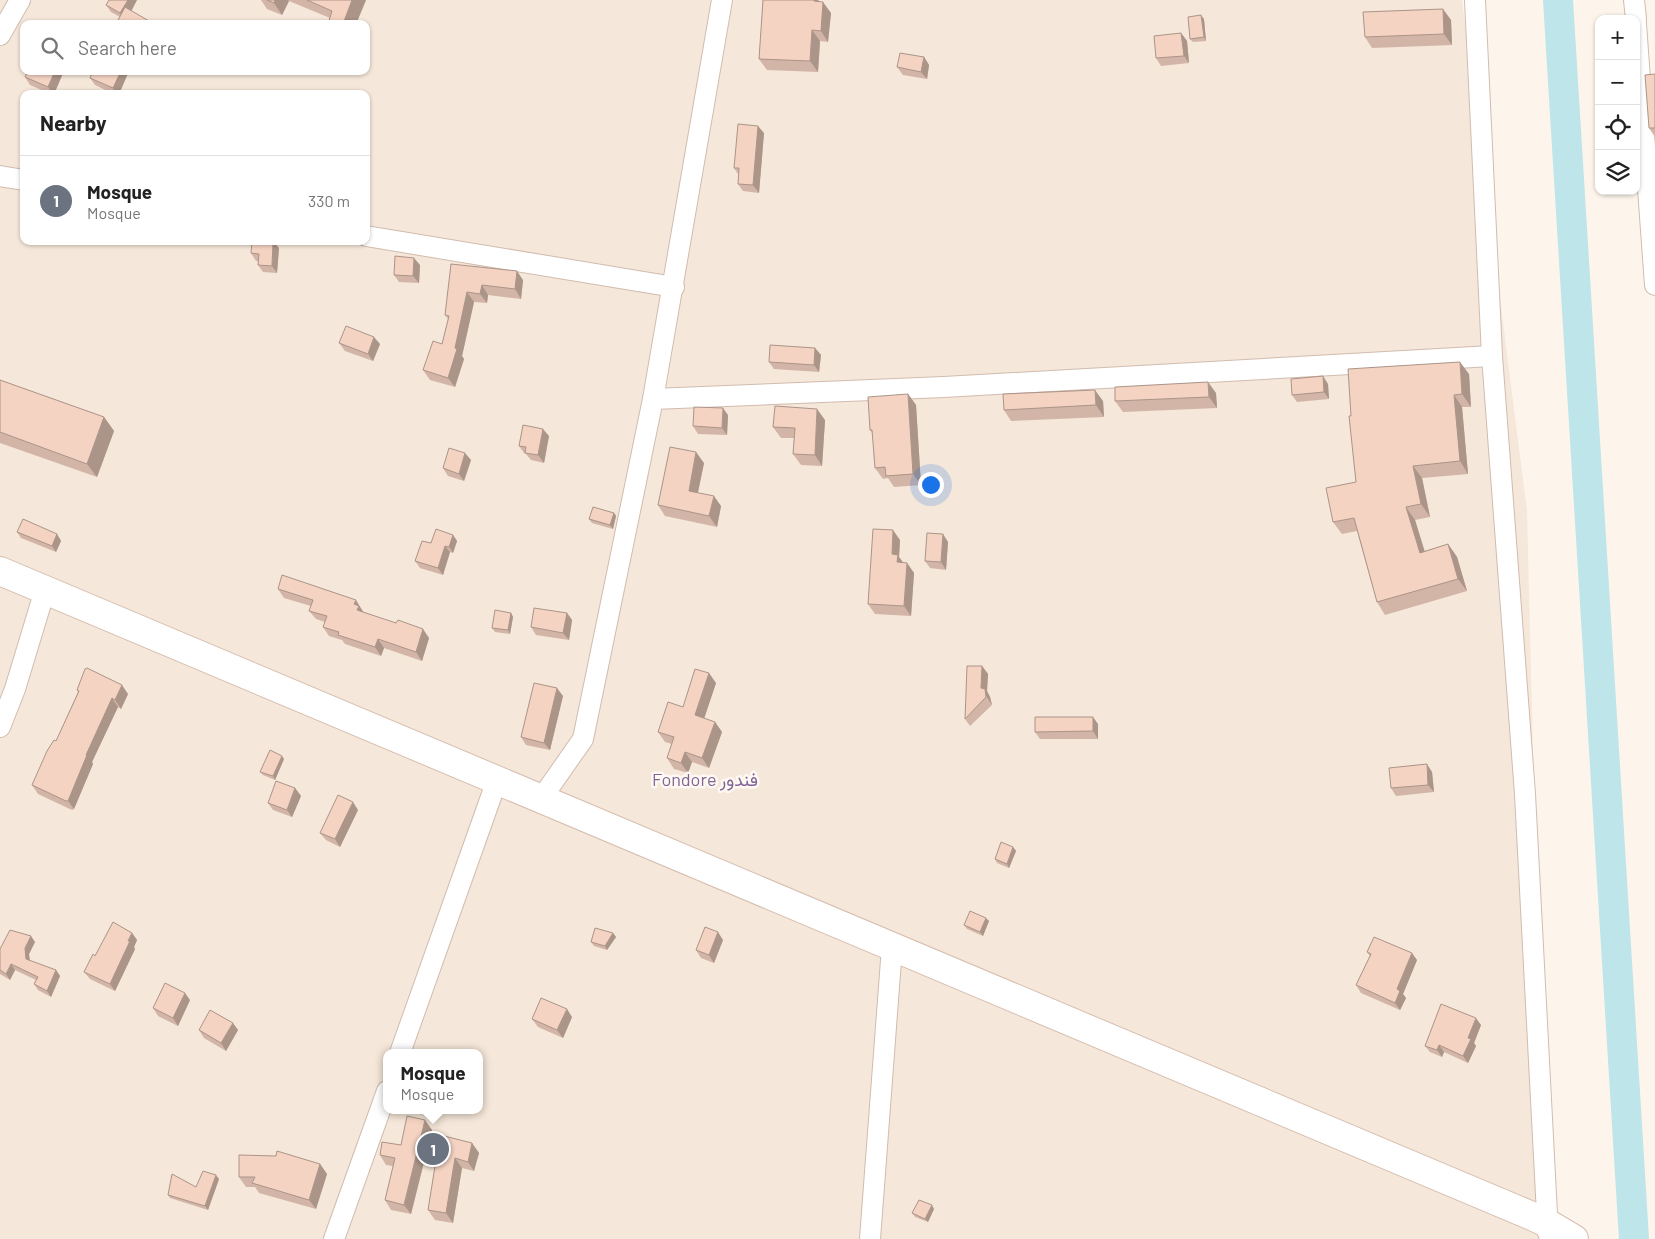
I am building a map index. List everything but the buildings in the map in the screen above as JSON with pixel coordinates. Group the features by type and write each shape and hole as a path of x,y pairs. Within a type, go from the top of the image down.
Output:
{"main road":[{"path":"0,571 892,947 1560,1234"}],"street":[{"path":"0,35 20,0"},
{"path":"541,799 583,740 653,399 674,287 722,0"},
{"path":"1475,0 1492,356 1560,1234"},
{"path":"1634,0 1636,15"},
{"path":"1639,60 1655,285"},
{"path":"0,176 20,179"},
{"path":"370,237 674,287"},
{"path":"653,399 954,386 1492,356"},
{"path":"0,727 15,689 45,590"},
{"path":"401,1049 497,780"},
{"path":"870,1239 892,947"},
{"path":"334,1239 383,1102"}],"shaded area":[{"path":"0,0 1462,0 1527,511 1545,1239 0,1239"}],"waterway":[{"path":"1558,0 1634,1239"}],"place":[{"name":"Mosque","path":"433,1149"}],"district":[{"name":"Fondore فندور","path":"705,779"}]}
